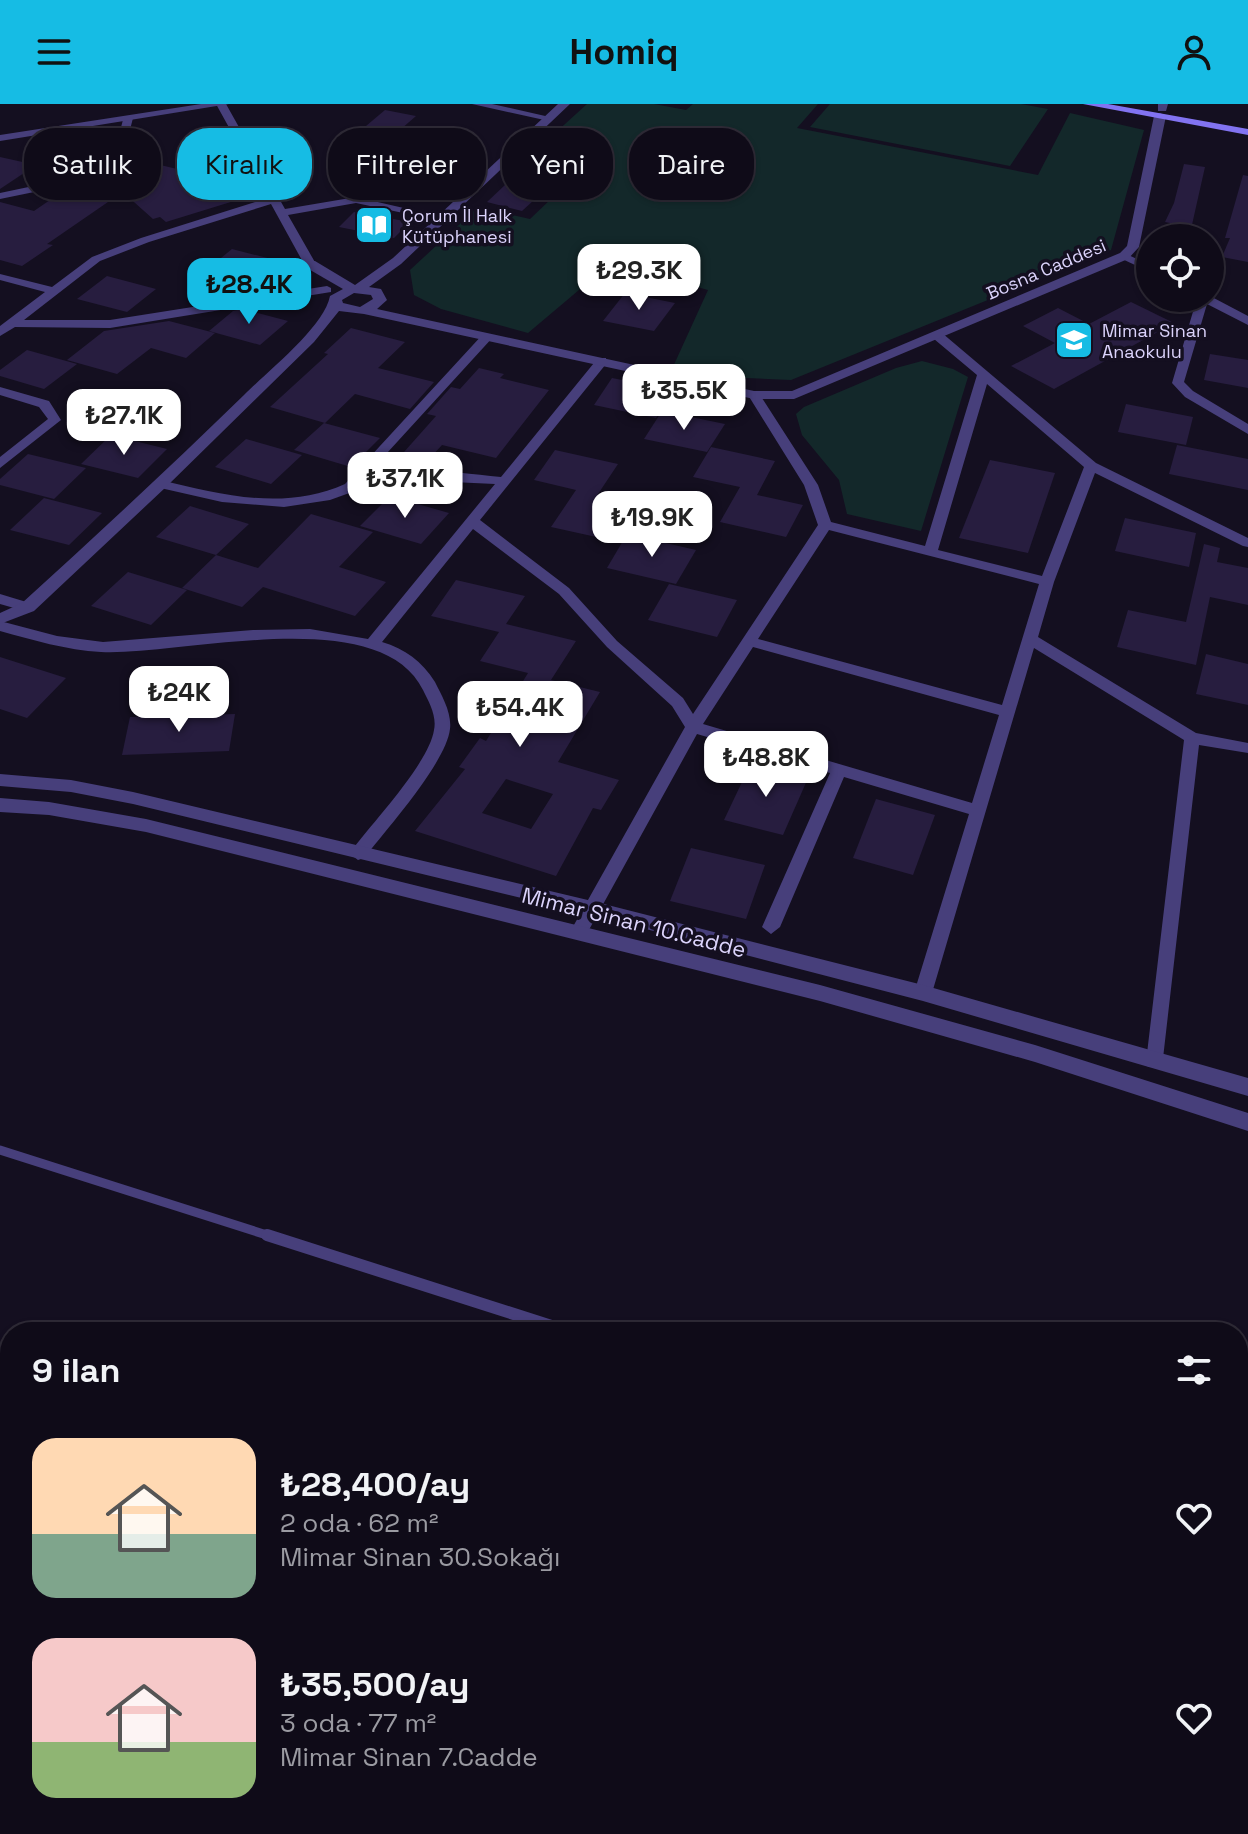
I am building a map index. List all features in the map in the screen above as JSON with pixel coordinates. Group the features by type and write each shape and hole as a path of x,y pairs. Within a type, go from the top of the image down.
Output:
{"main road":[{"path":"1089,104 1162,110 1248,124"},
{"path":"1135,104 1248,132"}],"street":[{"path":"0,138 222,104 235,128"},
{"path":"477,104 549,118"},
{"path":"11,323 110,324 333,298 356,289 397,261 564,104"},
{"name":"Bosna Caddesi","path":"423,322 754,395 794,395 1124,256 1133,247 1162,110"},
{"path":"0,196 79,180 119,155 128,118"},
{"path":"0,332 96,259 145,240 272,200"},
{"path":"276,200 310,264 333,298 360,310 423,322"},
{"path":"283,213 356,200 441,218"},
{"path":"1124,256 1136,262"},
{"path":"0,619 28,607 161,484 309,339 378,296 397,261"},
{"path":"310,264 356,289 378,296 423,322"},
{"path":"0,277 52,290"},
{"path":"309,339 333,298"},
{"path":"1224,308 1248,321"},
{"path":"1200,312 1178,383 1189,394 1248,430"},
{"path":"351,484 488,336"},
{"path":"938,336 1091,466 1248,543"},
{"path":"372,644 602,361"},
{"path":"930,552 983,375"},
{"path":"0,391 44,404 55,420 0,464"},
{"path":"754,395 811,485 825,525"},
{"path":"923,993 1047,582 1091,466"},
{"path":"161,484 220,499 286,503 328,496 351,484 385,475 504,481"},
{"path":"472,521 564,591 612,644 678,702 693,727 977,810"},
{"path":"825,525 1047,582"},
{"path":"579,932 693,727 825,525"},
{"path":"0,599 28,607"},
{"path":"0,626 57,641 103,647 310,634 396,651 414,663 439,707 443,730 434,750 358,854"},
{"path":"1030,639 1192,738 1248,748"},
{"path":"749,641 1008,712"},
{"path":"1155,1062 1192,738"},
{"path":"771,927 839,770"},
{"name":"Mimar Sinan 10.Cadde","path":"0,780 71,786 133,798 592,908 923,993 1248,1087"},
{"name":"Mimar Sinan 10.Cadde","path":"0,805 96,814 579,932 924,1022 1153,1089 1248,1122"}],"lane":[{"path":"0,1150 539,1322"}],"green space":[{"path":"587,104 654,104 686,110 693,104 818,104 797,128 1038,175 1070,113 1144,130 1111,250 791,380 723,377 672,369 708,290 611,263 528,333 441,309 414,295 410,270 478,207 530,219 550,200 613,200 613,128 561,128"},
{"path":"830,104 1021,104 1048,109 1010,166 810,127"},
{"path":"922,361 953,369 968,377 921,531 847,514 839,480 802,435 796,414 804,407 896,368"}],"building":[{"path":"385,110 416,116 402,128 364,128"},
{"path":"0,157 24,162 24,173 0,189"},
{"path":"1184,164 1205,167 1192,224 1165,222 1174,203"},
{"path":"161,165 177,169 177,200 234,201 166,222 160,217 153,219 132,200 161,200"},
{"path":"1243,175 1248,176 1248,262 1224,257 1230,238 1225,238"},
{"path":"502,188 502,200 534,200 522,211 487,202"},
{"path":"50,200 108,202 47,244 53,245 22,266 0,260 0,202 34,211"},
{"name":"Çorum İl Halk Kütüphanesi","path":"354,212 410,222 394,238 339,227"},
{"path":"232,249 279,261 253,283 205,271"},
{"path":"107,276 156,289 127,312 77,299"},
{"path":"625,293 675,303 654,331 603,321"},
{"path":"1131,302 1136,304 1136,312 1151,312 1174,323 1054,389 1011,366 1055,343 1023,326 1058,308 1089,324"},
{"path":"243,309 288,321 260,345 209,331 233,311"},
{"path":"169,321 215,333 186,358 151,348 117,374 67,360 104,331"},
{"path":"351,328 405,342 378,368 434,382 410,409 355,394 325,423 270,407 328,354 324,353"},
{"path":"27,350 77,364 44,389 0,376 0,370"},
{"path":"1210,354 1248,360 1248,388 1204,380"},
{"path":"479,368 504,374 500,378 549,390 496,458 442,445 430,458 404,452 436,416 427,414 451,387 460,389"},
{"path":"612,378 673,390 656,418 594,405"},
{"path":"97,396 153,409 124,437 66,423"},
{"path":"1126,404 1193,417 1186,445 1118,432"},
{"path":"662,411 725,424 707,452 644,439"},
{"path":"324,423 380,438 351,467 294,450"},
{"path":"111,435 167,449 138,478 81,464"},
{"path":"246,439 302,455 271,484 215,467"},
{"path":"1177,445 1248,459 1248,490 1169,474"},
{"path":"711,447 775,461 757,495 803,505 786,537 720,522 740,487 693,477"},
{"path":"555,450 618,464 594,500 638,510 619,542 551,527 576,490 534,480"},
{"path":"28,454 86,468 54,499 0,485 0,479"},
{"path":"990,460 1055,473 1028,553 959,538"},
{"path":"390,496 449,513 421,544 360,526"},
{"path":"44,498 102,513 69,545 10,530"},
{"path":"190,506 249,524 216,555 156,537"},
{"path":"311,514 373,532 339,567 386,582 355,616 263,587 242,607 182,588 216,555 258,568"},
{"path":"1125,518 1196,533 1189,567 1115,551"},
{"path":"627,534 696,550 676,584 607,568"},
{"path":"1204,544 1220,548 1217,562 1248,568 1248,605 1210,597 1196,665 1117,647 1128,610 1186,622"},
{"path":"128,572 187,590 151,625 91,606"},
{"path":"456,580 525,596 506,624 576,641 551,680 600,692 558,762 619,780 601,810 593,808 556,876 415,831 465,769 459,767 480,738 486,741 528,673 480,661 499,632 431,616","holes":["506,779 553,794 531,829 482,813"]},
{"path":"669,584 737,600 717,637 648,620"},
{"path":"1206,654 1248,664 1248,705 1196,694"},
{"path":"0,657 66,678 27,718 0,709"},
{"path":"235,714 229,751 122,755 130,717"},
{"path":"751,763 808,778 783,835 724,820"},
{"path":"876,799 935,815 913,875 853,858"},
{"path":"691,848 765,865 746,919 670,901"}],"place":[{"name":"Çorum İl Halk Kütüphanesi","path":"374,225"},
{"name":"Mimar Sinan Anaokulu","path":"1074,340"}]}
